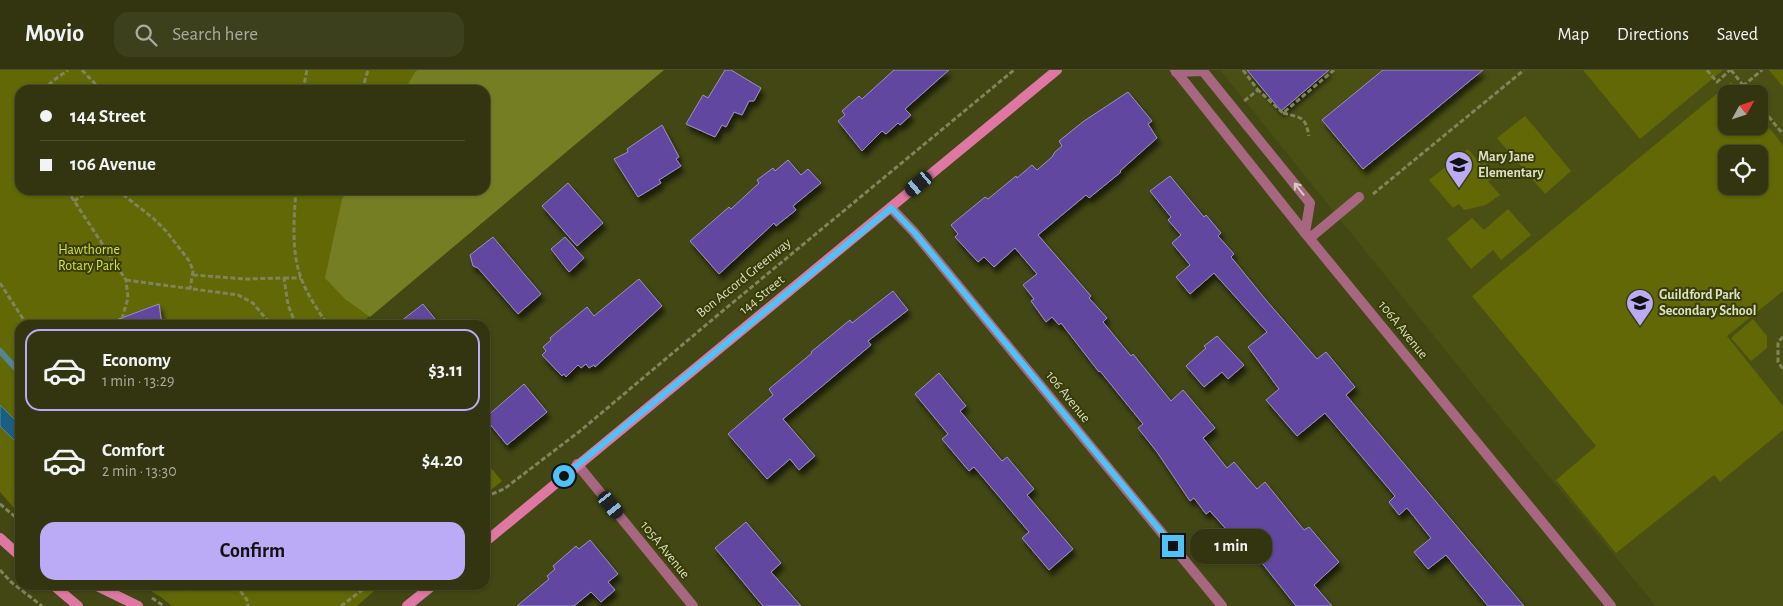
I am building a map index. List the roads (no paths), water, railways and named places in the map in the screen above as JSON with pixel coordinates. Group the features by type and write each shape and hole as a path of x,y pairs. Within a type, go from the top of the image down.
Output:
{"main road":[{"name":"144 Street","path":"490,538 577,464 1057,70"},
{"path":"0,539 15,551"},
{"path":"58,590 78,606"},
{"path":"105,590 138,606"},
{"path":"407,606 426,590"}],"street":[{"name":"106A Avenue","path":"1175,71 1307,236 1612,606"},
{"path":"1175,71 1203,71 1291,178 1310,203 1307,236"},
{"path":"1307,236 1364,197"},
{"name":"106 Avenue","path":"891,208 914,232 1222,606"},
{"name":"105A Avenue","path":"577,464 693,606"}],"water":[{"path":"0,405 15,420 15,441 0,426"}],"waterway":[{"path":"0,351 15,368"}],"place":[{"name":"Mary Jane Elementary","path":"1459,189"},
{"name":"Guildford Park Secondary School","path":"1640,327"}],"park label":[{"name":"Hawthorne Rotary Park","path":"89,258"}]}
